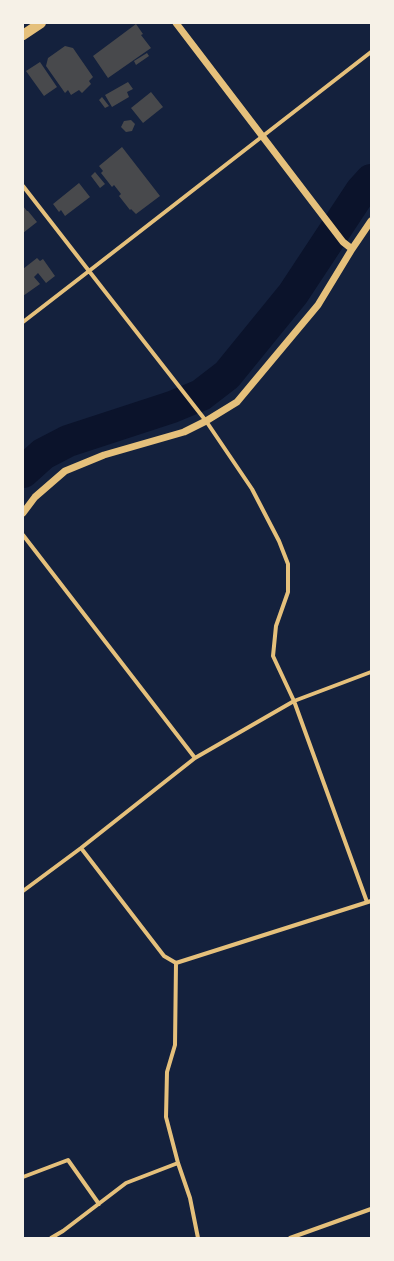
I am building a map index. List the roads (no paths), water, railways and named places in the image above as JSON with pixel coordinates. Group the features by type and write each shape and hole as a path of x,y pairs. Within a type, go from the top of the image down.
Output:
{"main road":[{"path":"23,35 38,24"}],"street":[{"path":"176,23 323,217 343,242 352,249"},
{"path":"23,322 371,52"},
{"path":"23,186 206,421 252,489 279,541 288,564 288,592 276,626 273,656 294,701 369,902 176,963 164,956 81,848"},
{"path":"23,513 35,497 65,472 104,455 184,432 206,421 237,402 318,304 371,221"},
{"path":"23,535 195,758"},
{"path":"24,889 81,848 195,758 294,701 371,672"},
{"path":"176,963 175,1045 167,1072 166,1117 178,1163 190,1198 198,1238"},
{"path":"23,1177 68,1160 99,1204"},
{"path":"51,1238 63,1231 126,1183 178,1163"},
{"path":"290,1238 371,1209"}],"waterway":[{"path":"23,472 43,454 68,441 172,407 201,395 227,375 293,294 361,191 371,180"}]}
